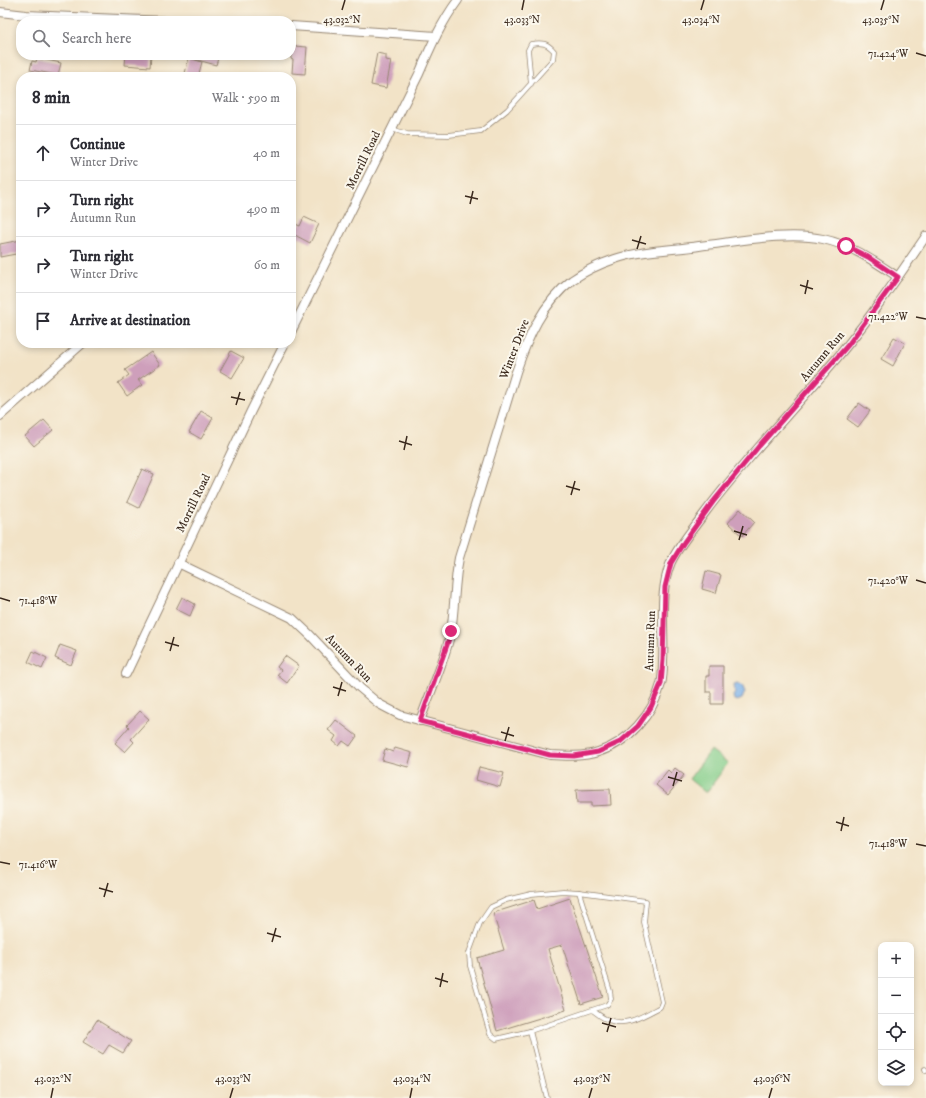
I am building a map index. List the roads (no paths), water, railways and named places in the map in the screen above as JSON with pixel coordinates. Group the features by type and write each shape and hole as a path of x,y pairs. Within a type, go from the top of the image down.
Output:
{"street":[{"name":"Morrill Road","path":"296,316 392,129 436,36 446,17 458,0"},
{"path":"0,12 50,16"},
{"path":"296,26 436,36"},
{"name":"Winter Drive","path":"420,721 451,631 459,558 516,372 524,349 540,316 554,296 572,280 594,267 616,259 640,253 773,237 798,236 822,239 846,246 868,257 898,277"},
{"name":"Autumn Run","path":"178,563 292,618 360,688 379,704 400,715 550,755 574,756 598,752 620,742 638,726 651,707 661,684 665,587 671,563 684,542 713,502 759,446 848,345 926,236"},
{"path":"0,416 77,348"},
{"name":"Morrill Road","path":"126,674 250,411 282,348"}],"lane":[{"path":"392,129 407,134 449,135 481,131 507,110 531,84 553,59 554,51 548,44 541,42 531,44 528,50 531,84"},
{"path":"579,892 610,991 611,999 607,1005 592,1010 530,1031 496,1039 490,1034 470,966 469,953 480,923 491,907 506,900 531,894 579,892 646,902 644,922 662,1002 660,1008 625,1023 606,1019 592,1010"},
{"path":"530,1031 547,1098"}],"water":[{"path":"737,683 742,685 745,692 742,699 737,701 734,700 733,696 735,693 734,684"}]}
